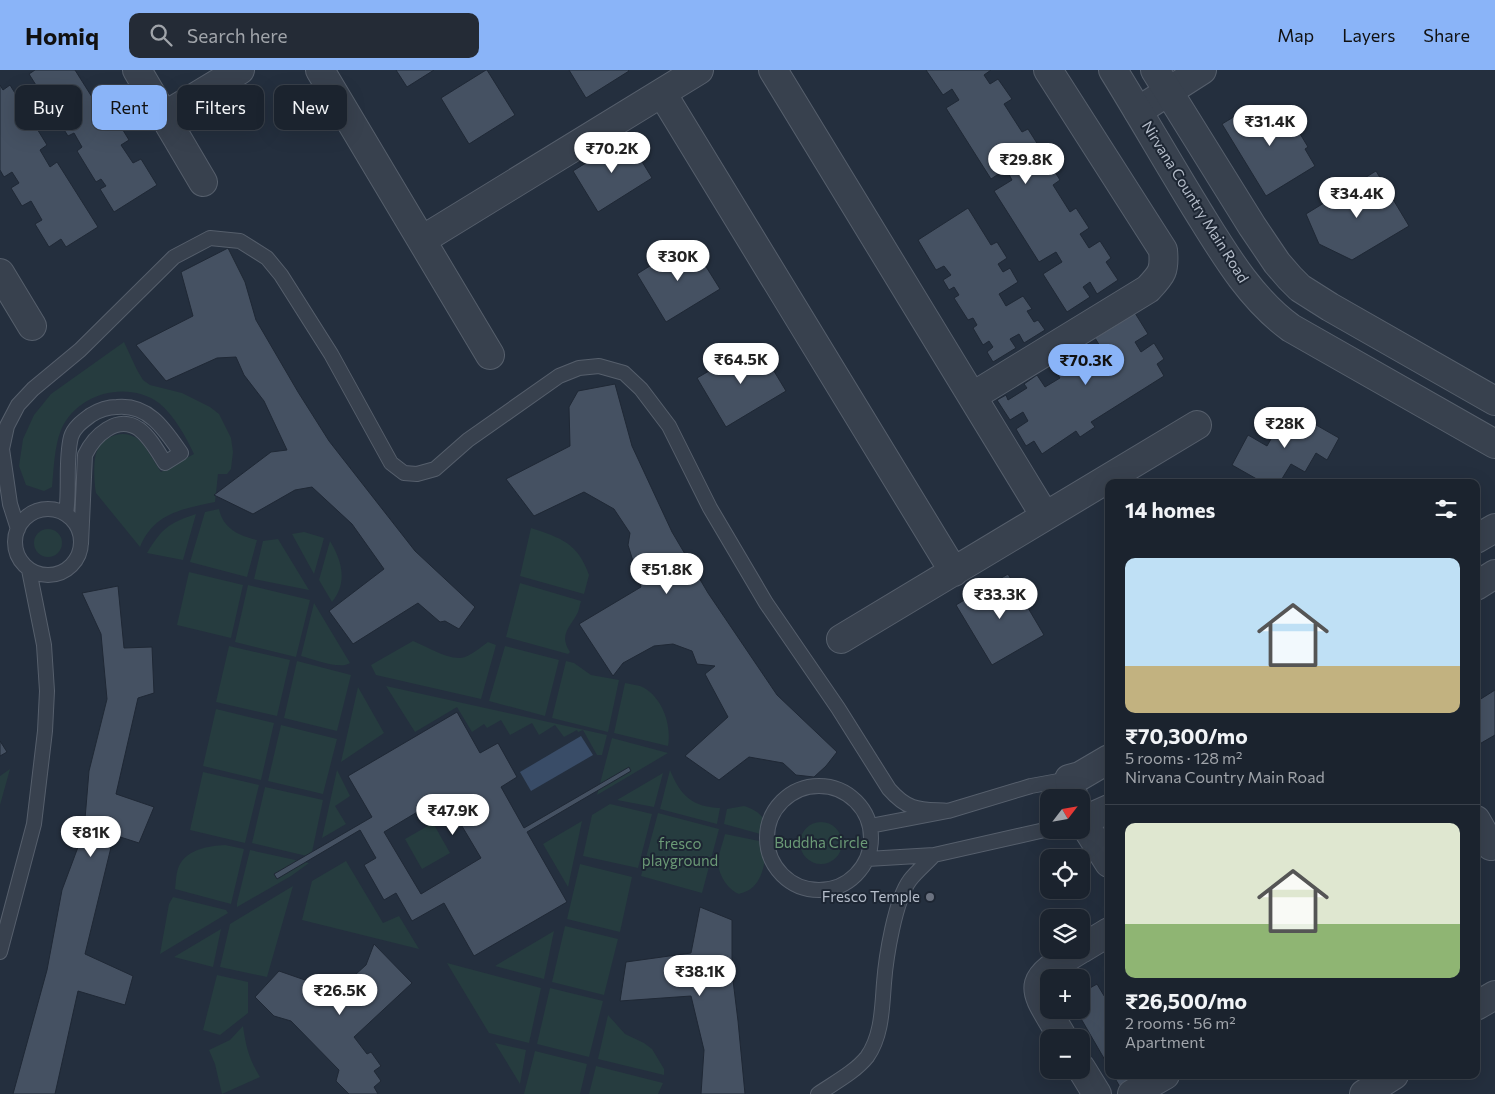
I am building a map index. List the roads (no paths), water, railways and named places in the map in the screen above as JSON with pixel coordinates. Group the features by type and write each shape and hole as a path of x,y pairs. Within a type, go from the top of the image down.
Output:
{"street":[{"path":"137,70 146,85"},
{"path":"167,114 240,70"},
{"path":"320,70 490,355"},
{"path":"422,240 700,70"},
{"path":"773,70 1046,516"},
{"path":"972,396 1148,289 1159,277 1164,267 1163,250 1048,70"},
{"name":"Nirvana Country Main Road","path":"1113,70 1225,254 1262,304 1291,328 1495,444"},
{"path":"1138,111 1161,81 1197,71"},
{"path":"1161,81 1260,239 1277,263 1300,288 1495,401"},
{"path":"662,93 954,572"},
{"path":"167,121 204,182"},
{"path":"0,273 32,326"},
{"path":"1107,479 1197,425"},
{"path":"841,639 1105,480"},
{"path":"1480,537 1495,528"},
{"path":"1480,583 1495,574"},
{"path":"1079,789 1080,776 1105,761"},
{"path":"1090,808 1105,809"},
{"path":"1480,826 1492,846"},
{"path":"1090,828 1105,855"},
{"path":"1090,943 1105,934"},
{"path":"1058,1029 1037,990 1038,984 1045,973 1065,959"},
{"path":"1480,1004 1495,995"},
{"path":"1088,1079 1097,1094"},
{"path":"1132,1094 1158,1079"},
{"path":"1364,1094 1388,1079"}],"lane":[{"path":"18,529 10,504 2,449 7,426 18,405 33,389 80,350 174,257 210,238 240,241 267,258 281,275 331,354 391,463 404,473 417,474 435,469 468,440 559,376 578,368 599,366 624,373 641,389 669,426 710,508 766,603 838,708 890,789 900,801 913,808 948,811"},
{"path":"66,514 68,454 72,435 79,423 94,413 108,407 123,406 137,408 150,415 166,431 181,454 165,463 141,430 131,424 111,427 100,433 90,443 84,455 82,544 77,560 70,568 60,574 50,576 40,575 29,570 21,561 16,551 15,540 18,529 24,519 33,512 44,509 56,510 74,520 80,530 82,544"},
{"path":"0,952 34,824 45,731 47,691 44,645 29,570"},
{"path":"817,786 838,789 854,800 867,817 870,826 870,850 866,859 857,874 840,886 822,891 800,887 783,876 771,860 766,840 770,820 780,802 797,790 817,786"},
{"path":"870,826 948,811 1031,786 1040,790"},
{"path":"866,859 934,855 1040,831"},
{"path":"818,1094 858,1066 867,1057 874,1044 881,1019 885,976 898,902 910,880 934,855"}],"water":[{"path":"581,736 593,755 531,791 520,772"}],"place":[{"name":"Fresco Temple","path":"930,897"}],"park label":[{"name":"Buddha Circle","path":"821,843"},
{"name":"fresco playground","path":"680,852"}]}
